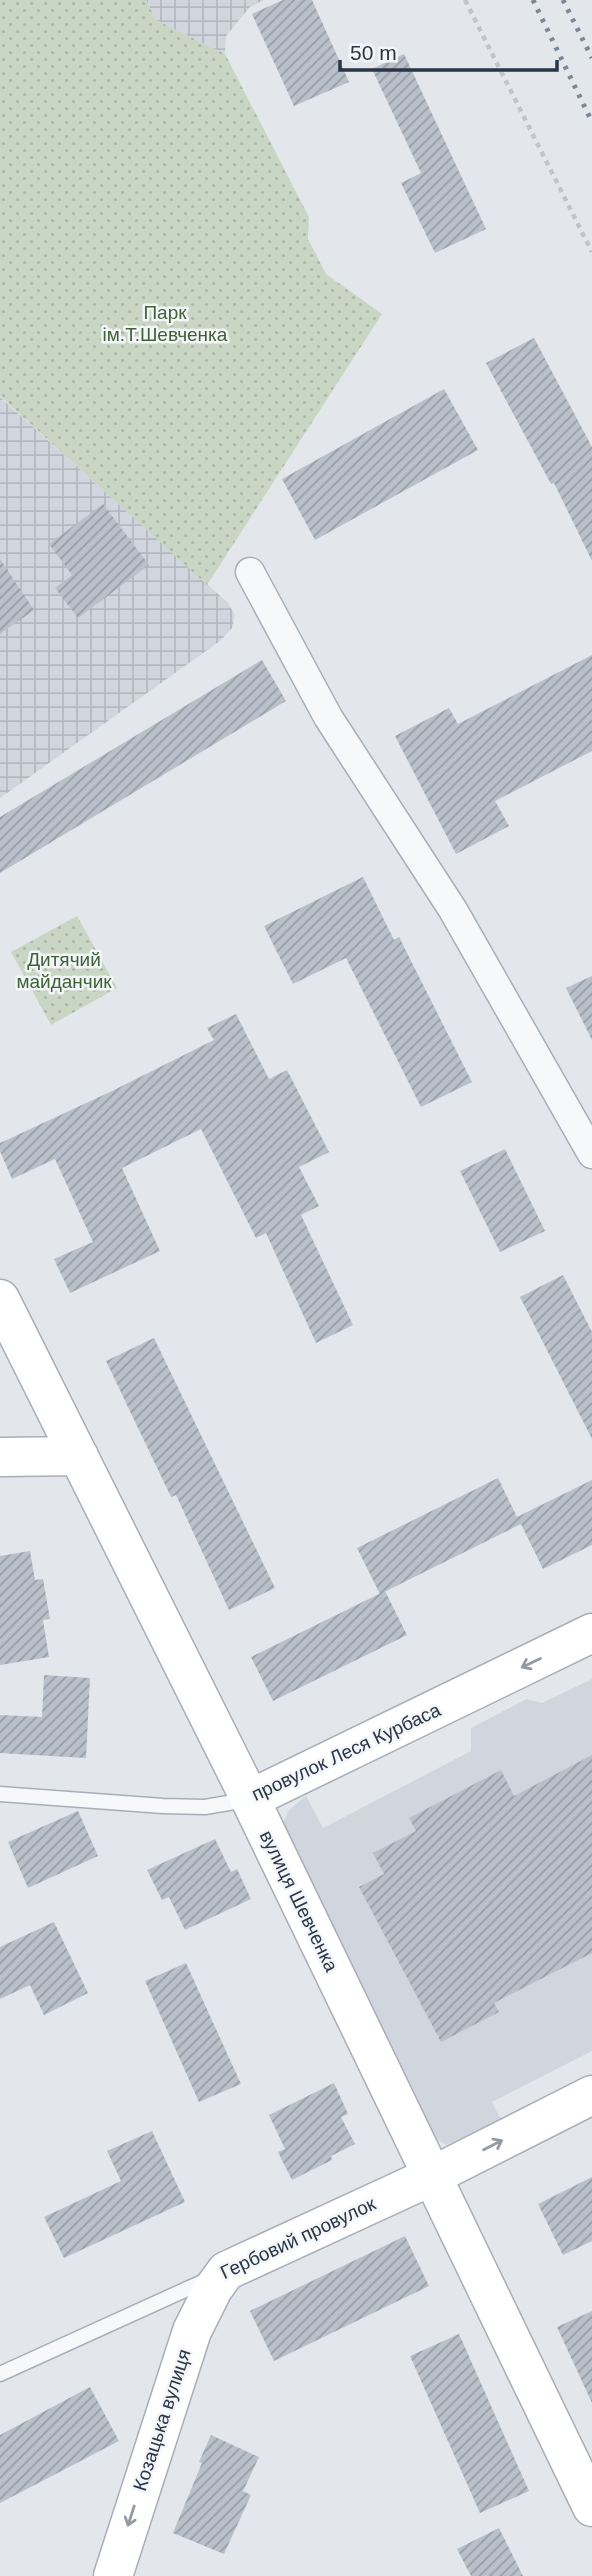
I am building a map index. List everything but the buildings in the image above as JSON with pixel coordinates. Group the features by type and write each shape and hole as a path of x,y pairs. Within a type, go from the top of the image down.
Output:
{"street":[{"path":"250,572 328,717 453,910 592,1154"},
{"name":"вулиця Шевченка","path":"0,1299 250,1799 592,2507"},
{"path":"0,1457 79,1455"},
{"name":"провулок Леся Курбаса","path":"250,1799 592,1633"},
{"name":"Гербовий провулок","path":"226,2271 432,2176 592,2095"},
{"name":"Козацька вулиця","path":"113,2576 192,2331 213,2289 226,2271"}],"lane":[{"name":"провулок Леся Курбаса","path":"0,1794 205,1807 250,1799"},
{"name":"Гербовий провулок","path":"0,2374 226,2271"}],"path":[{"path":"465,0 592,251"}],"shaded area":[{"path":"146,0 264,0 250,7 226,36 225,54 156,20"},
{"path":"0,397 228,603 235,615 232,628 220,641 0,798"},
{"path":"592,1679 592,2051 492,2102 501,2120 446,2145 435,2138 283,1823 289,1810 306,1796 323,1828 471,1751 471,1728 527,1699 542,1703"}],"green space":[{"name":"Парк ім.Т.Шевченка","path":"0,0 146,0 156,20 225,54 309,217 308,239 326,274 382,314 207,585 0,396"},
{"name":"Дитячий майданчик","path":"77,916 117,988 51,1025 11,952"}],"railway":[{"path":"533,0 592,122"},
{"path":"563,0 592,58"}]}
